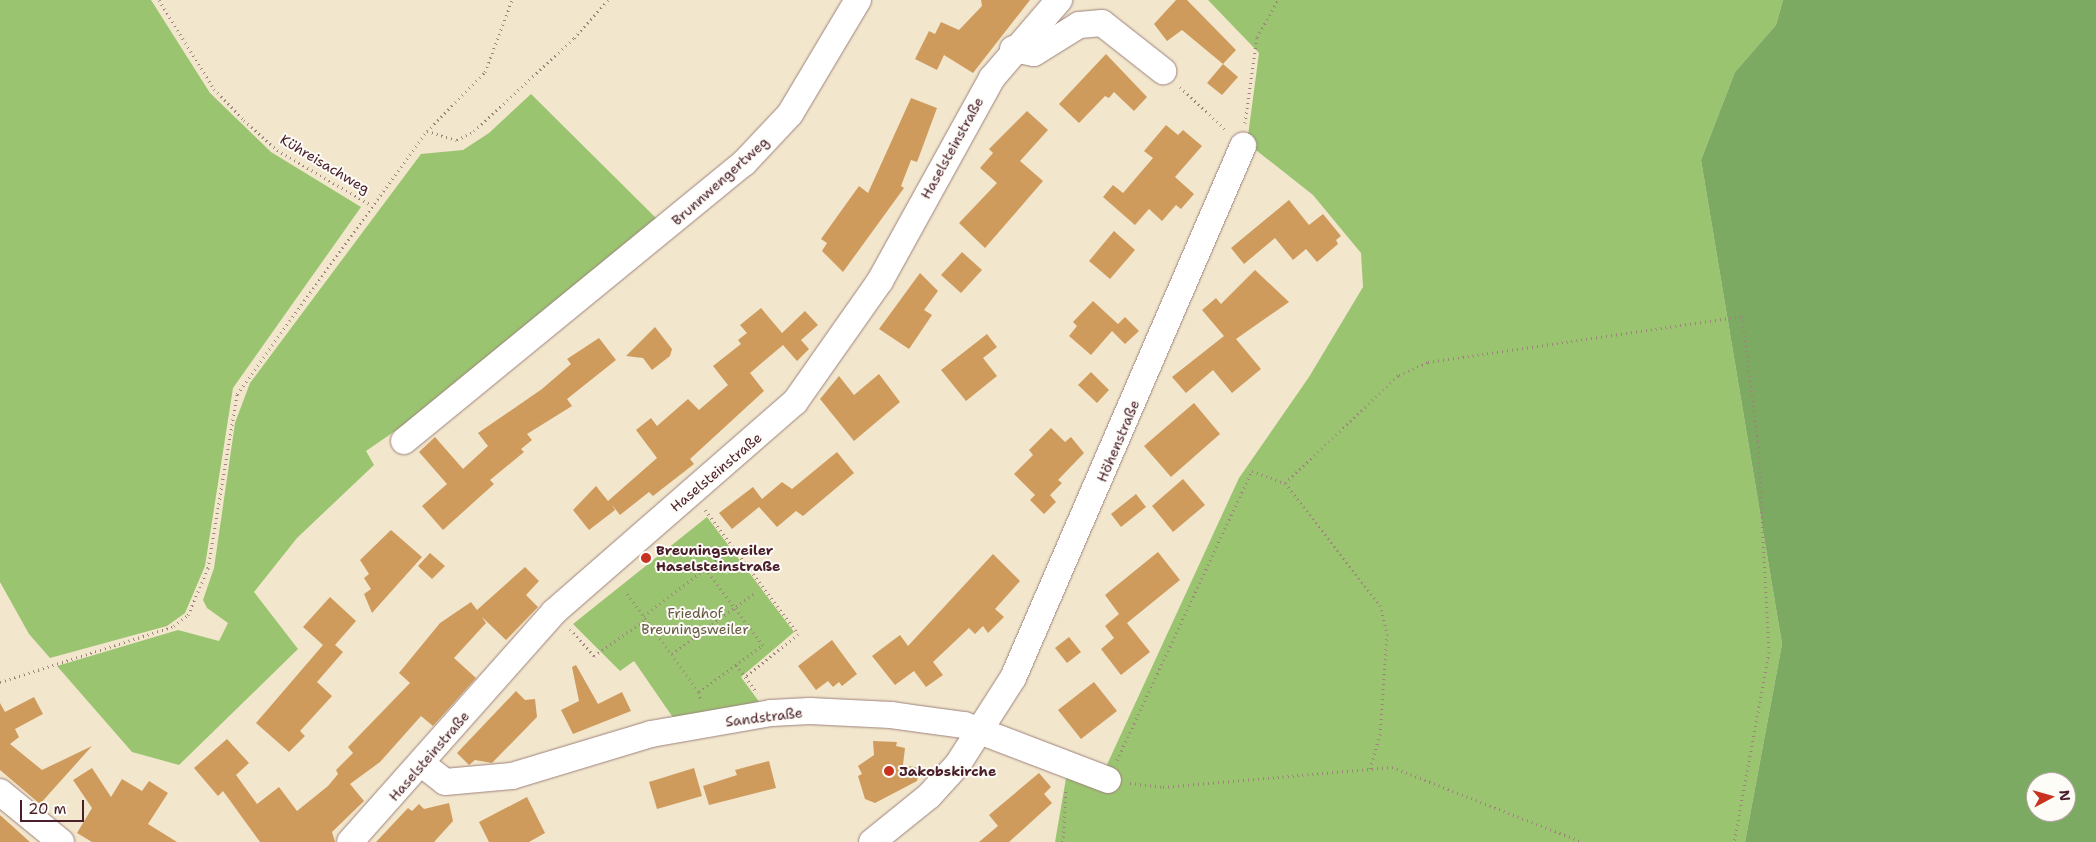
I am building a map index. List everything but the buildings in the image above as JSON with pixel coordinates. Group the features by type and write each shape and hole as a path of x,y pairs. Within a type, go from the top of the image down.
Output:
{"street":[{"name":"Brunnwengertweg","path":"404,441 540,326 693,206 766,141 790,114 858,0"},
{"name":"Haselsteinstraße","path":"350,842 422,764 554,612 795,402 851,328 964,122 1013,49 1059,0"},
{"path":"1013,49 1034,53 1079,25 1102,24 1163,71"},
{"name":"Höhenstraße","path":"872,842 929,796 982,730 1040,623 1243,146"},
{"name":"Sandstraße","path":"422,764 445,782 512,776 688,727 810,711 891,715 982,730 1070,768 1108,780"},
{"path":"0,792 61,842"}],"path":[{"name":"Kühreisachweg","path":"159,0 214,89 244,120 278,150 371,205"},
{"path":"0,682 174,626 188,615 208,568 236,394 427,130 485,72 512,0"},
{"path":"427,130 457,140 474,131 574,38 608,0"},
{"path":"1243,146 1256,37 1278,0"},
{"path":"1163,71 1243,146"},
{"path":"1285,483 1399,375 1428,362 1742,316 1758,442 1769,652 1734,842"},
{"path":"1369,772 1380,734 1387,634 1380,605 1285,483 1252,471 1108,780 1163,786 1369,772 1392,767 1582,842"},
{"path":"692,491 798,634 745,677"},
{"path":"554,612 594,656 726,553"},
{"path":"699,692 763,645 706,569"},
{"path":"672,654 756,592"},
{"path":"627,594 704,699 688,727"},
{"path":"736,665 758,696"},
{"path":"1063,842 1070,768"}],"green space":[{"path":"0,0 151,0 210,93 271,152 361,207 233,388 205,566 185,613 167,626 50,658 29,634 0,582"},
{"path":"1208,0 1783,0 1776,25 1735,72 1701,160 1782,644 1745,842 1055,842 1069,761 1105,769 1239,478 1309,377 1363,287 1361,253 1313,195 1247,143 1259,53"},
{"path":"1783,0 2096,0 2096,842 1745,842 1782,644 1701,160 1735,72 1776,25"},
{"path":"531,94 662,224 440,400 366,451 374,465 297,538 254,592 298,649 179,765 132,752 57,666 178,630 219,641 228,623 207,608 203,600 214,568 235,423 250,383 421,154 463,150 489,133"},
{"name":"Friedhof Breuningsweiler","path":"707,517 794,632 741,677 760,703 674,719 634,661 620,671 573,624"}],"place":[{"name":"Breuningsweiler Haselsteinstraße","path":"646,558"},
{"name":"Jakobskirche","path":"889,771"}]}
